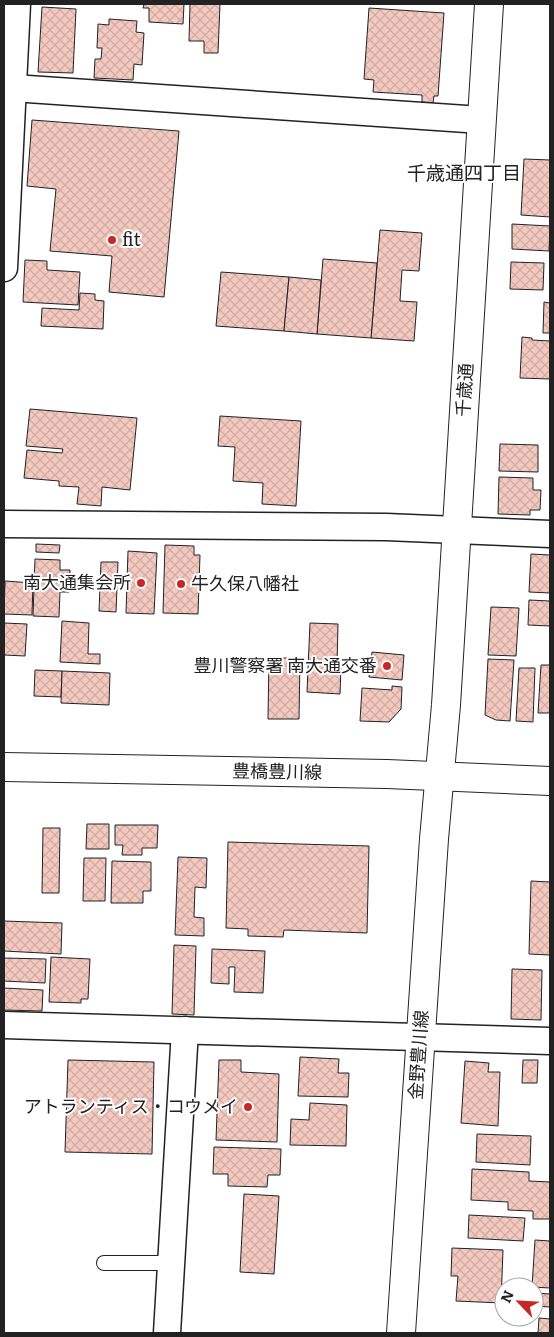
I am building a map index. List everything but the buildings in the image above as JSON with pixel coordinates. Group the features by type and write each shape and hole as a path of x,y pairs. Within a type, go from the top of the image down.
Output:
{"main road":[{"name":"千歳通","path":"439,777 446,705 480,120 489,4"},
{"name":"豊橋豊川線","path":"4,767 550,781"},
{"name":"金野豊川線","path":"401,1333 439,777"}],"street":[{"path":"4,268 18,4"},
{"path":"13,88 480,120"},
{"path":"4,524 386,527 550,534"},
{"path":"4,1025 550,1041"},
{"path":"167,1333 185,1030"}],"lane":[{"path":"104,1263 171,1263"}],"place":[{"name":"fit","path":"112,240"},
{"name":"南大通集会所","path":"141,583"},
{"name":"牛久保八幡社","path":"181,584"},
{"name":"豊川警察署 南大通交番","path":"387,666"},
{"name":"アトランティス・コウメイ","path":"248,1107"}],"district":[{"name":"千歳通四丁目","path":"464,173"}]}
